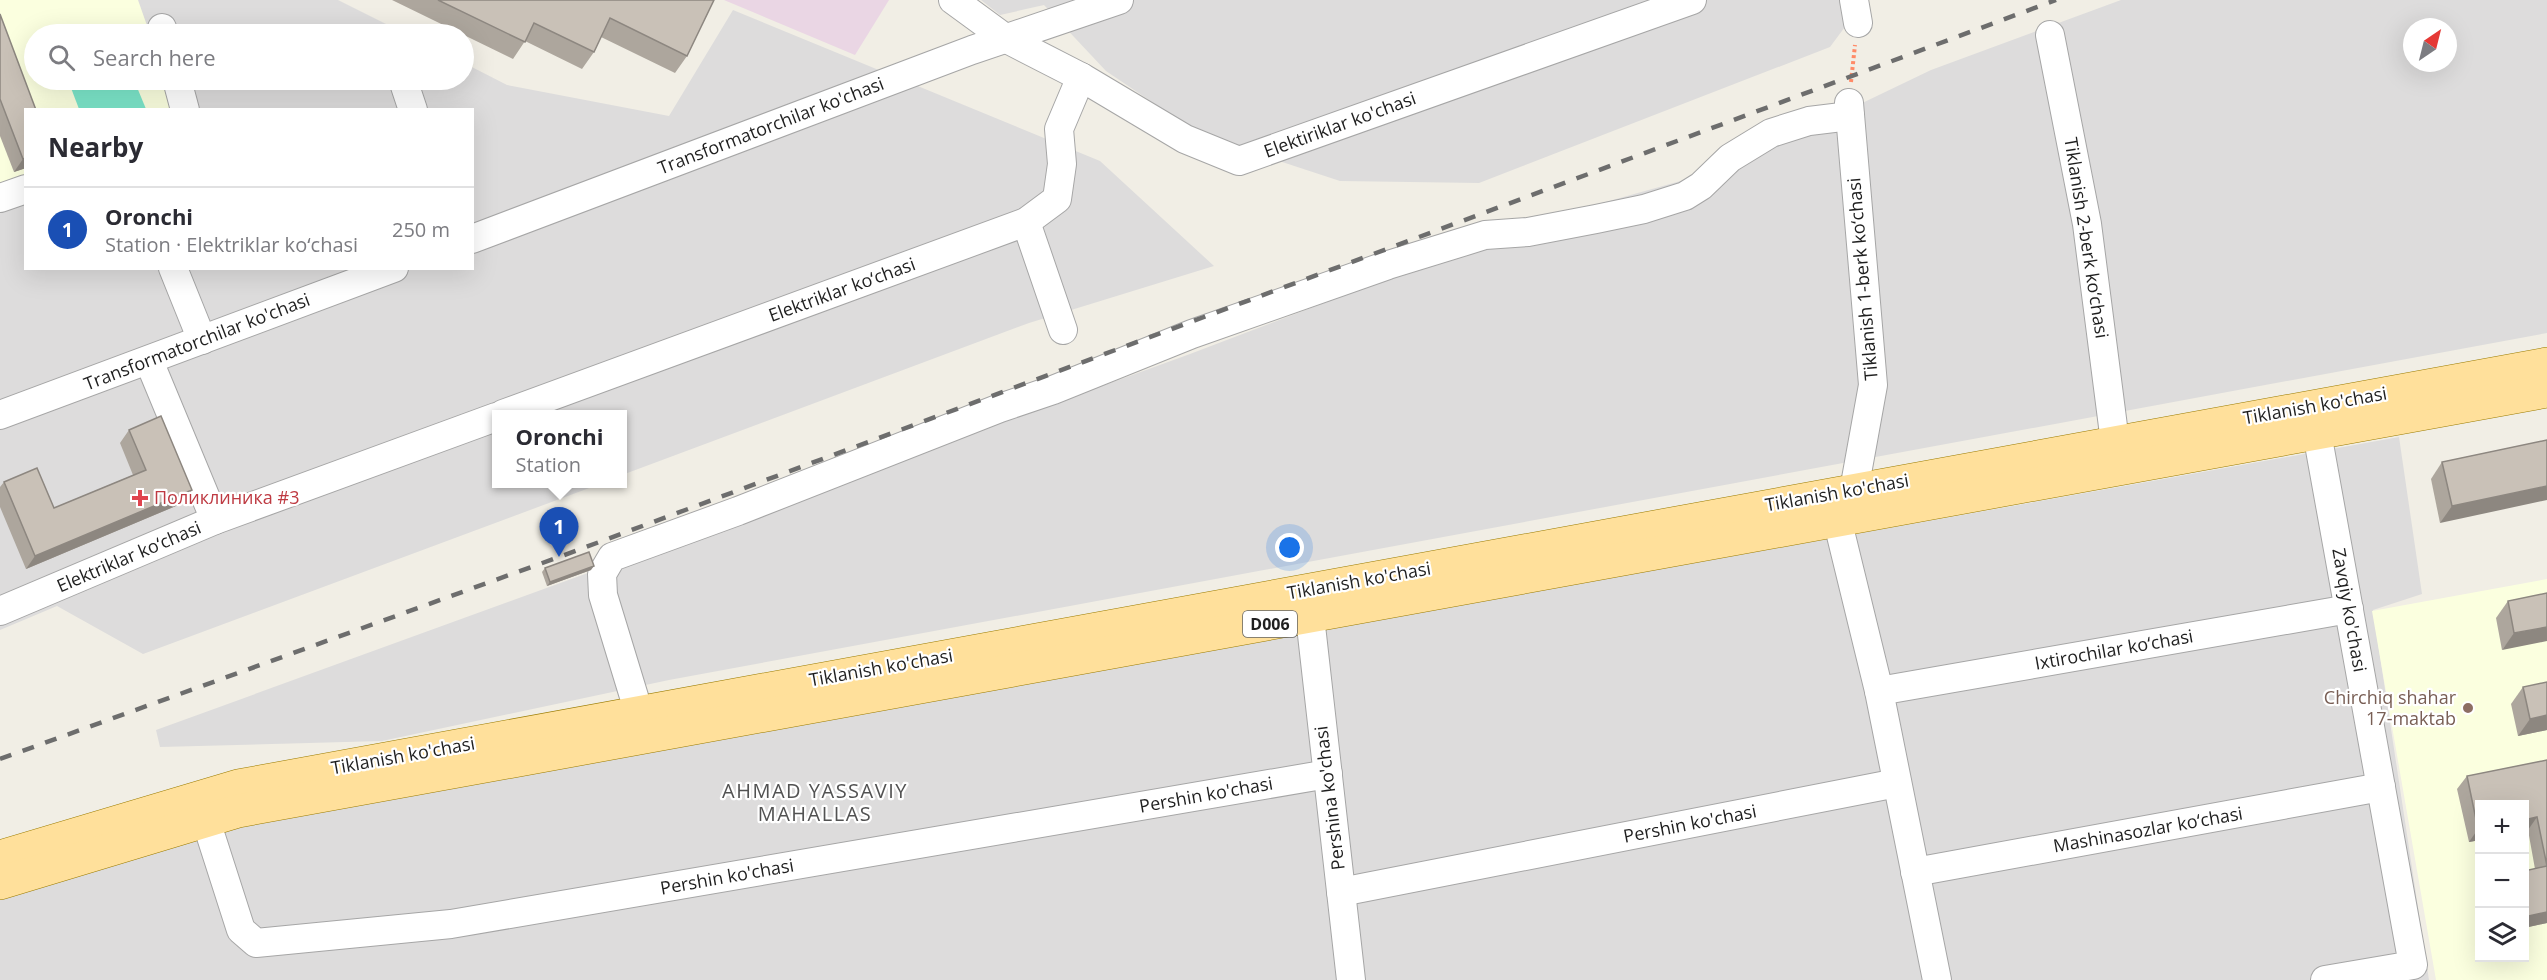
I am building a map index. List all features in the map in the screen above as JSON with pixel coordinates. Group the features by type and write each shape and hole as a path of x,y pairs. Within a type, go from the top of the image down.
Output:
{"main road":[{"name":"Tiklanish ko'chasi","path":"0,857 238,786 2547,364"},
{"name":"D006","path":"0,883 238,811 2547,391"},
{"path":"1837,519 1854,490"}],"street":[{"name":"Elektiriklar ko'chasi","path":"953,0 1005,38 1081,77 1185,139 1239,161 1692,0"},
{"name":"Transformatorchilar ko'chasi","path":"474,238 1005,38 1067,9 1119,0"},
{"name":"Tiklanish 2-berk ko‘chasi","path":"2050,36 2086,224 2115,442"},
{"name":"Elektriklar ko‘chasi","path":"514,410 1026,222 1057,200 1062,164 1059,129 1081,77"},
{"path":"180,90 184,108"},
{"path":"406,90 412,108"},
{"name":"Tiklanish 1-berk ko‘chasi","path":"639,713 603,596 602,574 612,557 1000,408 1053,390 1182,338 1377,268 1485,235 1528,232 1596,219 1644,209 1685,196 1701,186 1731,158 1771,133 1850,110 1873,385 1854,490"},
{"path":"0,198 24,190"},
{"path":"1026,222 1064,330"},
{"path":"174,270 202,340"},
{"name":"Transformatorchilar ko'chasi","path":"0,415 389,270"},
{"path":"149,361 215,520"},
{"name":"Elektriklar ko‘chasi","path":"0,611 215,520 492,418"},
{"name":"Zavqiy ko'chasi","path":"2317,433 2413,965 2325,980"},
{"path":"1837,519 1878,691 1937,980"},
{"name":"Ixtirochilar ko‘chasi","path":"1878,691 2349,609"},
{"name":"Pershina ko'chasi","path":"1310,617 1351,980"},
{"name":"Pershin ko'chasi","path":"206,821 241,930 256,943 451,924 1328,774"},
{"name":"Pershin ko'chasi","path":"1341,892 1897,783"},
{"name":"Mashinasozlar ko‘chasi","path":"1915,872 2381,787"}],"shaded area":[{"path":"0,0 338,0 386,24 24,24 24,90 474,90 474,68 507,85 669,116 733,10 1100,161 1214,266 1029,323 627,473 627,410 492,410 492,488 589,488 143,654 57,606 0,630"},
{"path":"0,0 138,0 146,24 24,24 24,90 169,90 176,108 24,108 24,180 0,189"},
{"path":"724,0 889,0 855,55"},
{"path":"981,0 1865,0 1830,47 1479,183 1340,181 1237,147 1183,123 1106,71 1044,5 1000,15"},
{"path":"2121,0 2547,0 2547,333 669,680 382,741 160,747 156,730 1190,354 1545,219 1727,168 1931,70"},
{"path":"2399,437 2422,594 2373,610 2429,980 0,980 0,897 238,823"},
{"name":"Chirchiq shahar 17-maktab","path":"2547,579 2547,980 2436,980 2372,611"}],"green space":[{"path":"72,90 138,90 146,108 79,108"}],"building":[{"path":"438,0 714,0 687,56 610,18 594,52 534,23 525,42"},
{"path":"0,14 24,78 24,90 28,90 35,108 24,108 24,159 0,99"},
{"name":"Поликлиника #3","path":"161,416 192,490 35,556 4,482 37,468 54,508 146,470 129,430"},
{"path":"2547,440 2547,486 2452,506 2442,462"},
{"path":"589,552 594,566 550,582 545,568"},
{"path":"2547,593 2547,627 2514,633 2508,601"},
{"path":"2547,682 2547,715 2530,719 2523,687"},
{"path":"2547,760 2547,866 2537,817 2529,819 2529,800 2475,800 2475,815 2467,776"},
{"path":"2547,866 2547,912 2529,916 2529,908 2529,870"}],"railway":[{"path":"0,759 559,557 2056,0"}],"place":[{"name":"Поликлиника #3","path":"140,498"},
{"name":"Oronchi","path":"559,557"},
{"name":"Chirchiq shahar 17-maktab","path":"2468,708"}],"district":[{"name":"AHMAD YASSAVIY MAHALLAS","path":"815,802"}]}
